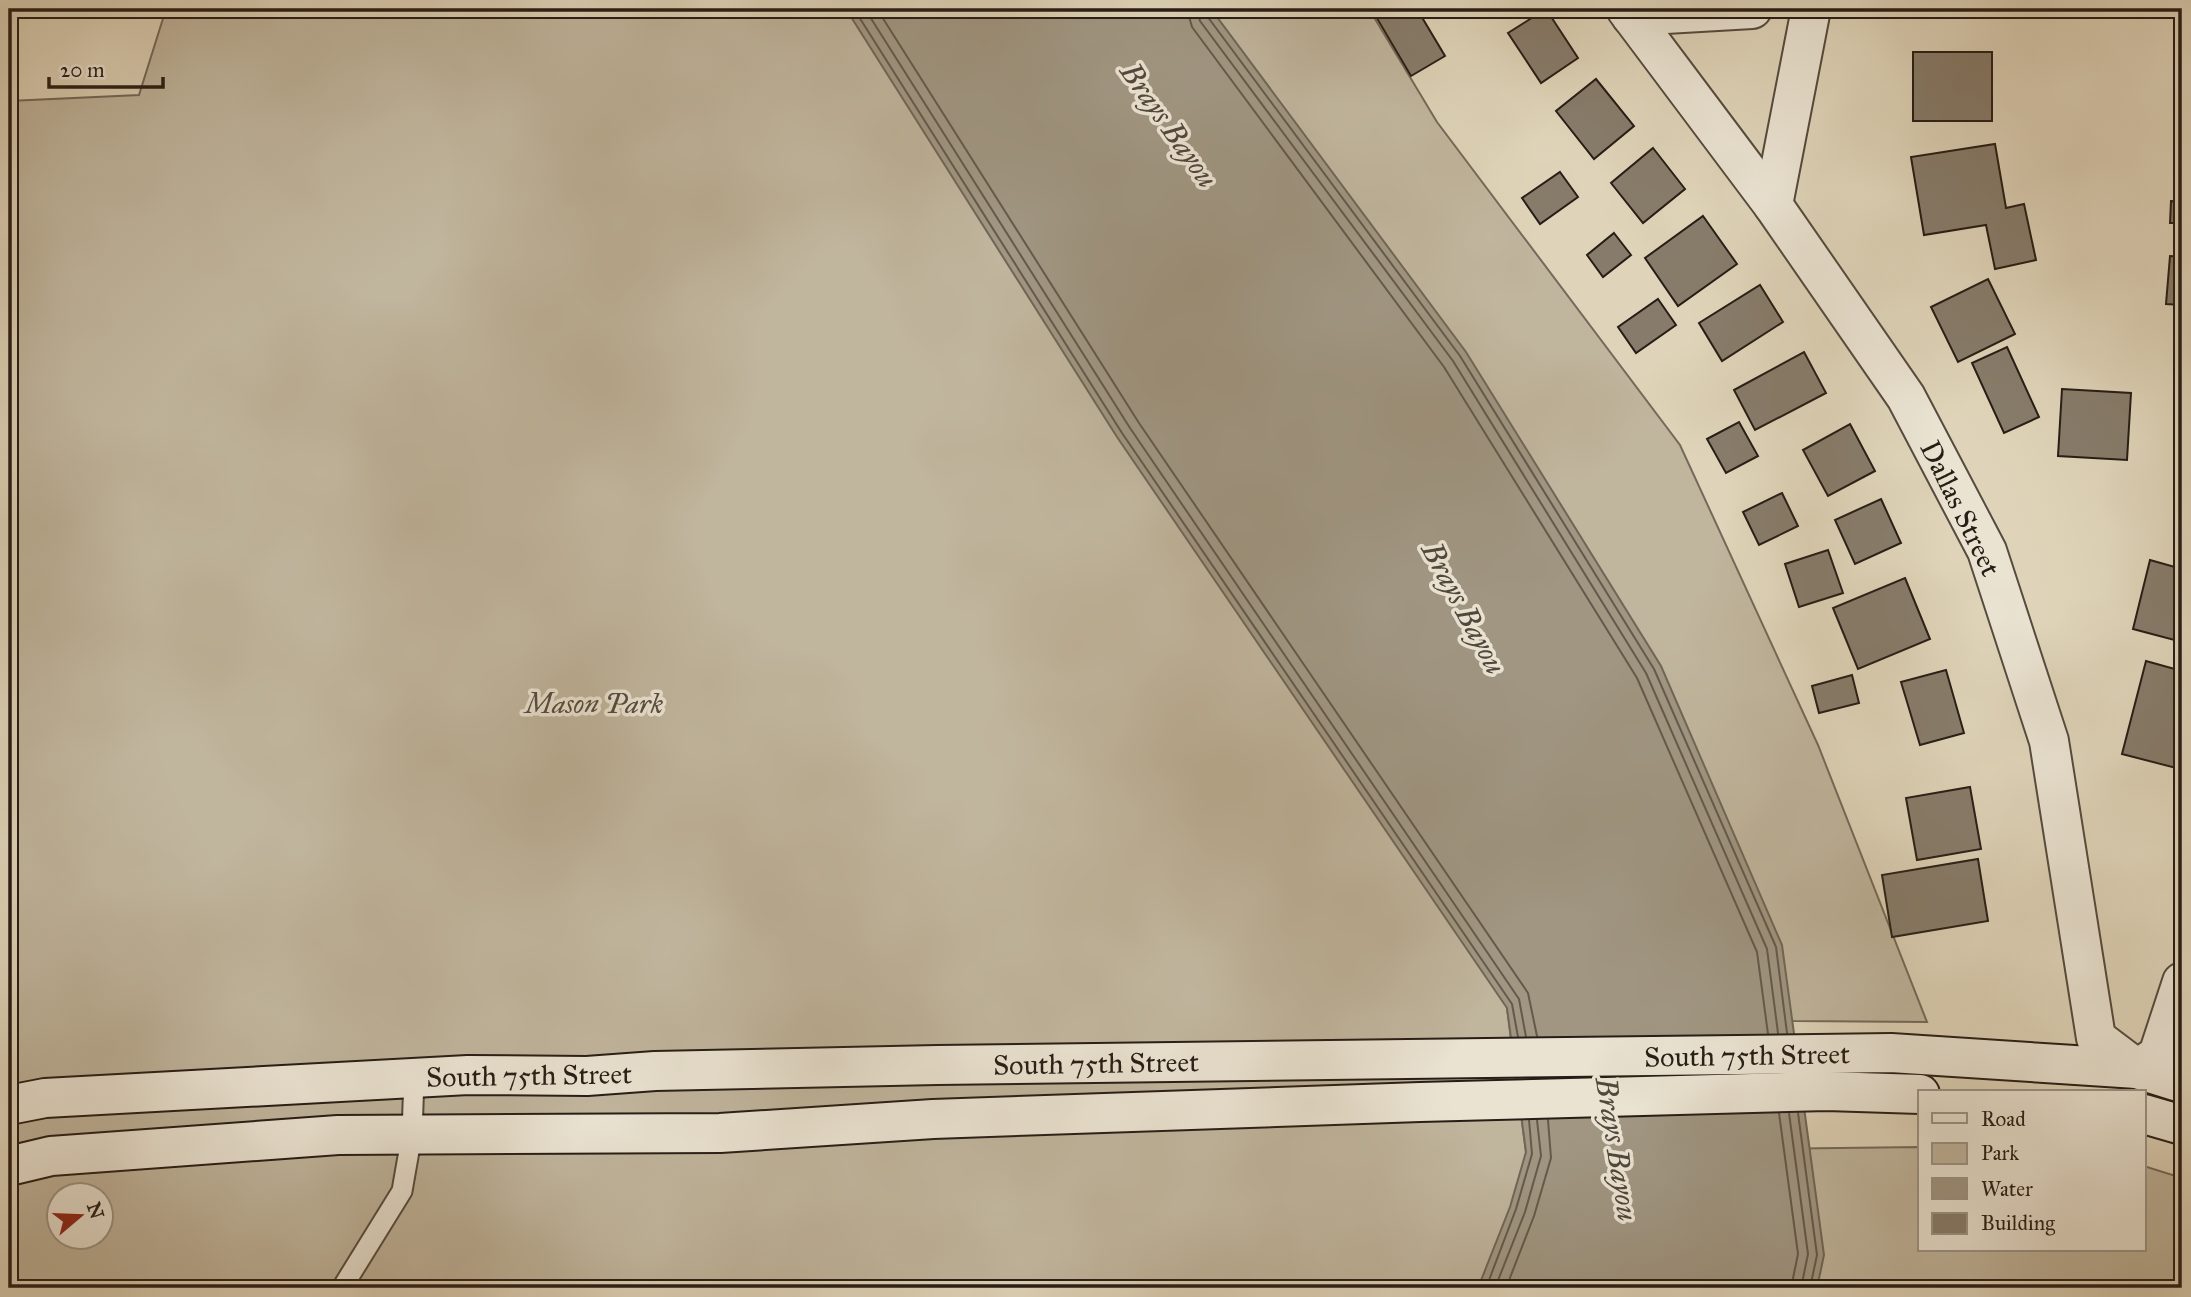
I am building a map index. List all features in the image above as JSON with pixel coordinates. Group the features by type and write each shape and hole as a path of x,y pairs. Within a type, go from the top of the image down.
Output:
{"main road":[{"path":"1629,13 1752,9"},
{"path":"1773,205 1811,9"},
{"name":"Dallas Street","path":"1629,13 1773,205 1906,397 1987,551 2049,741 2096,1038 2137,1069"},
{"path":"2137,1069 2158,1055 2182,982"},
{"name":"South 75th Street","path":"9,1105 45,1098 414,1077 1419,1058 1891,1053 2137,1069 2182,1083"},
{"name":"South 75th Street","path":"9,1166 51,1156 338,1135 720,1133 933,1119 1420,1102 1905,1093"},
{"path":"2146,1115 2182,1125"}],"lane":[{"path":"342,1288 402,1191 412,1134 414,1077"}],"green space":[{"name":"Mason Park","path":"166,9 1369,9 1437,122 1680,445 1818,745 1927,1022 1793,1021 1507,1008 1526,1152 1918,1147 1918,1252 2146,1252 2146,1167 2182,1178 2182,1288 9,1288 9,1017 17,1016 9,847 9,101 139,95"}],"water":[{"name":"Brays Bayou","path":"846,9 1211,9 1466,352 1661,666 1782,945 1824,1255 1817,1288 1478,1288 1510,1207 1526,1152 1507,1008 1117,437"}],"building":[{"path":"1386,9 1417,9 1445,56 1411,76 1375,15"},
{"path":"1546,9 1578,58 1541,83 1508,33"},
{"path":"1913,52 1992,52 1992,121 1913,121"},
{"path":"2175,60 2182,60 2182,126 2174,126"},
{"path":"1596,79 1634,126 1594,159 1556,111"},
{"path":"1995,144 2006,208 2024,204 2036,260 1995,269 1986,225 1924,235 1911,157"},
{"path":"1653,148 1685,189 1643,223 1611,183"},
{"path":"1560,172 1578,197 1540,224 1522,198"},
{"path":"2171,201 2182,202 2182,223 2170,223"},
{"path":"1703,216 1737,264 1678,306 1645,258"},
{"path":"1614,233 1631,255 1603,277 1587,255"},
{"path":"2170,256 2182,257 2182,305 2166,304"},
{"path":"1988,279 2015,334 1958,362 1931,307"},
{"path":"1760,285 1783,322 1722,361 1699,323"},
{"path":"1658,299 1676,325 1636,353 1618,327"},
{"path":"2176,315 2182,315 2182,363 2176,363"},
{"path":"2007,347 2039,417 2004,433 1972,363"},
{"path":"1804,352 1826,393 1755,430 1734,390"},
{"path":"2062,389 2131,393 2127,460 2058,456"},
{"path":"1739,422 1758,456 1726,473 1707,439"},
{"path":"1850,424 1875,471 1828,496 1803,450"},
{"path":"1782,493 1798,526 1759,545 1743,512"},
{"path":"1881,499 1901,543 1855,564 1835,520"},
{"path":"1828,550 1843,593 1799,607 1785,564"},
{"path":"2150,560 2182,569 2182,642 2133,629"},
{"path":"1905,578 1930,639 1858,669 1833,608"},
{"path":"2146,661 2182,671 2180,769 2122,754"},
{"path":"1946,670 1964,733 1920,745 1901,682"},
{"path":"1852,675 1859,703 1819,713 1812,686"},
{"path":"1970,787 1981,849 1917,860 1906,798"},
{"path":"1978,859 1988,921 1892,937 1882,875"}]}
